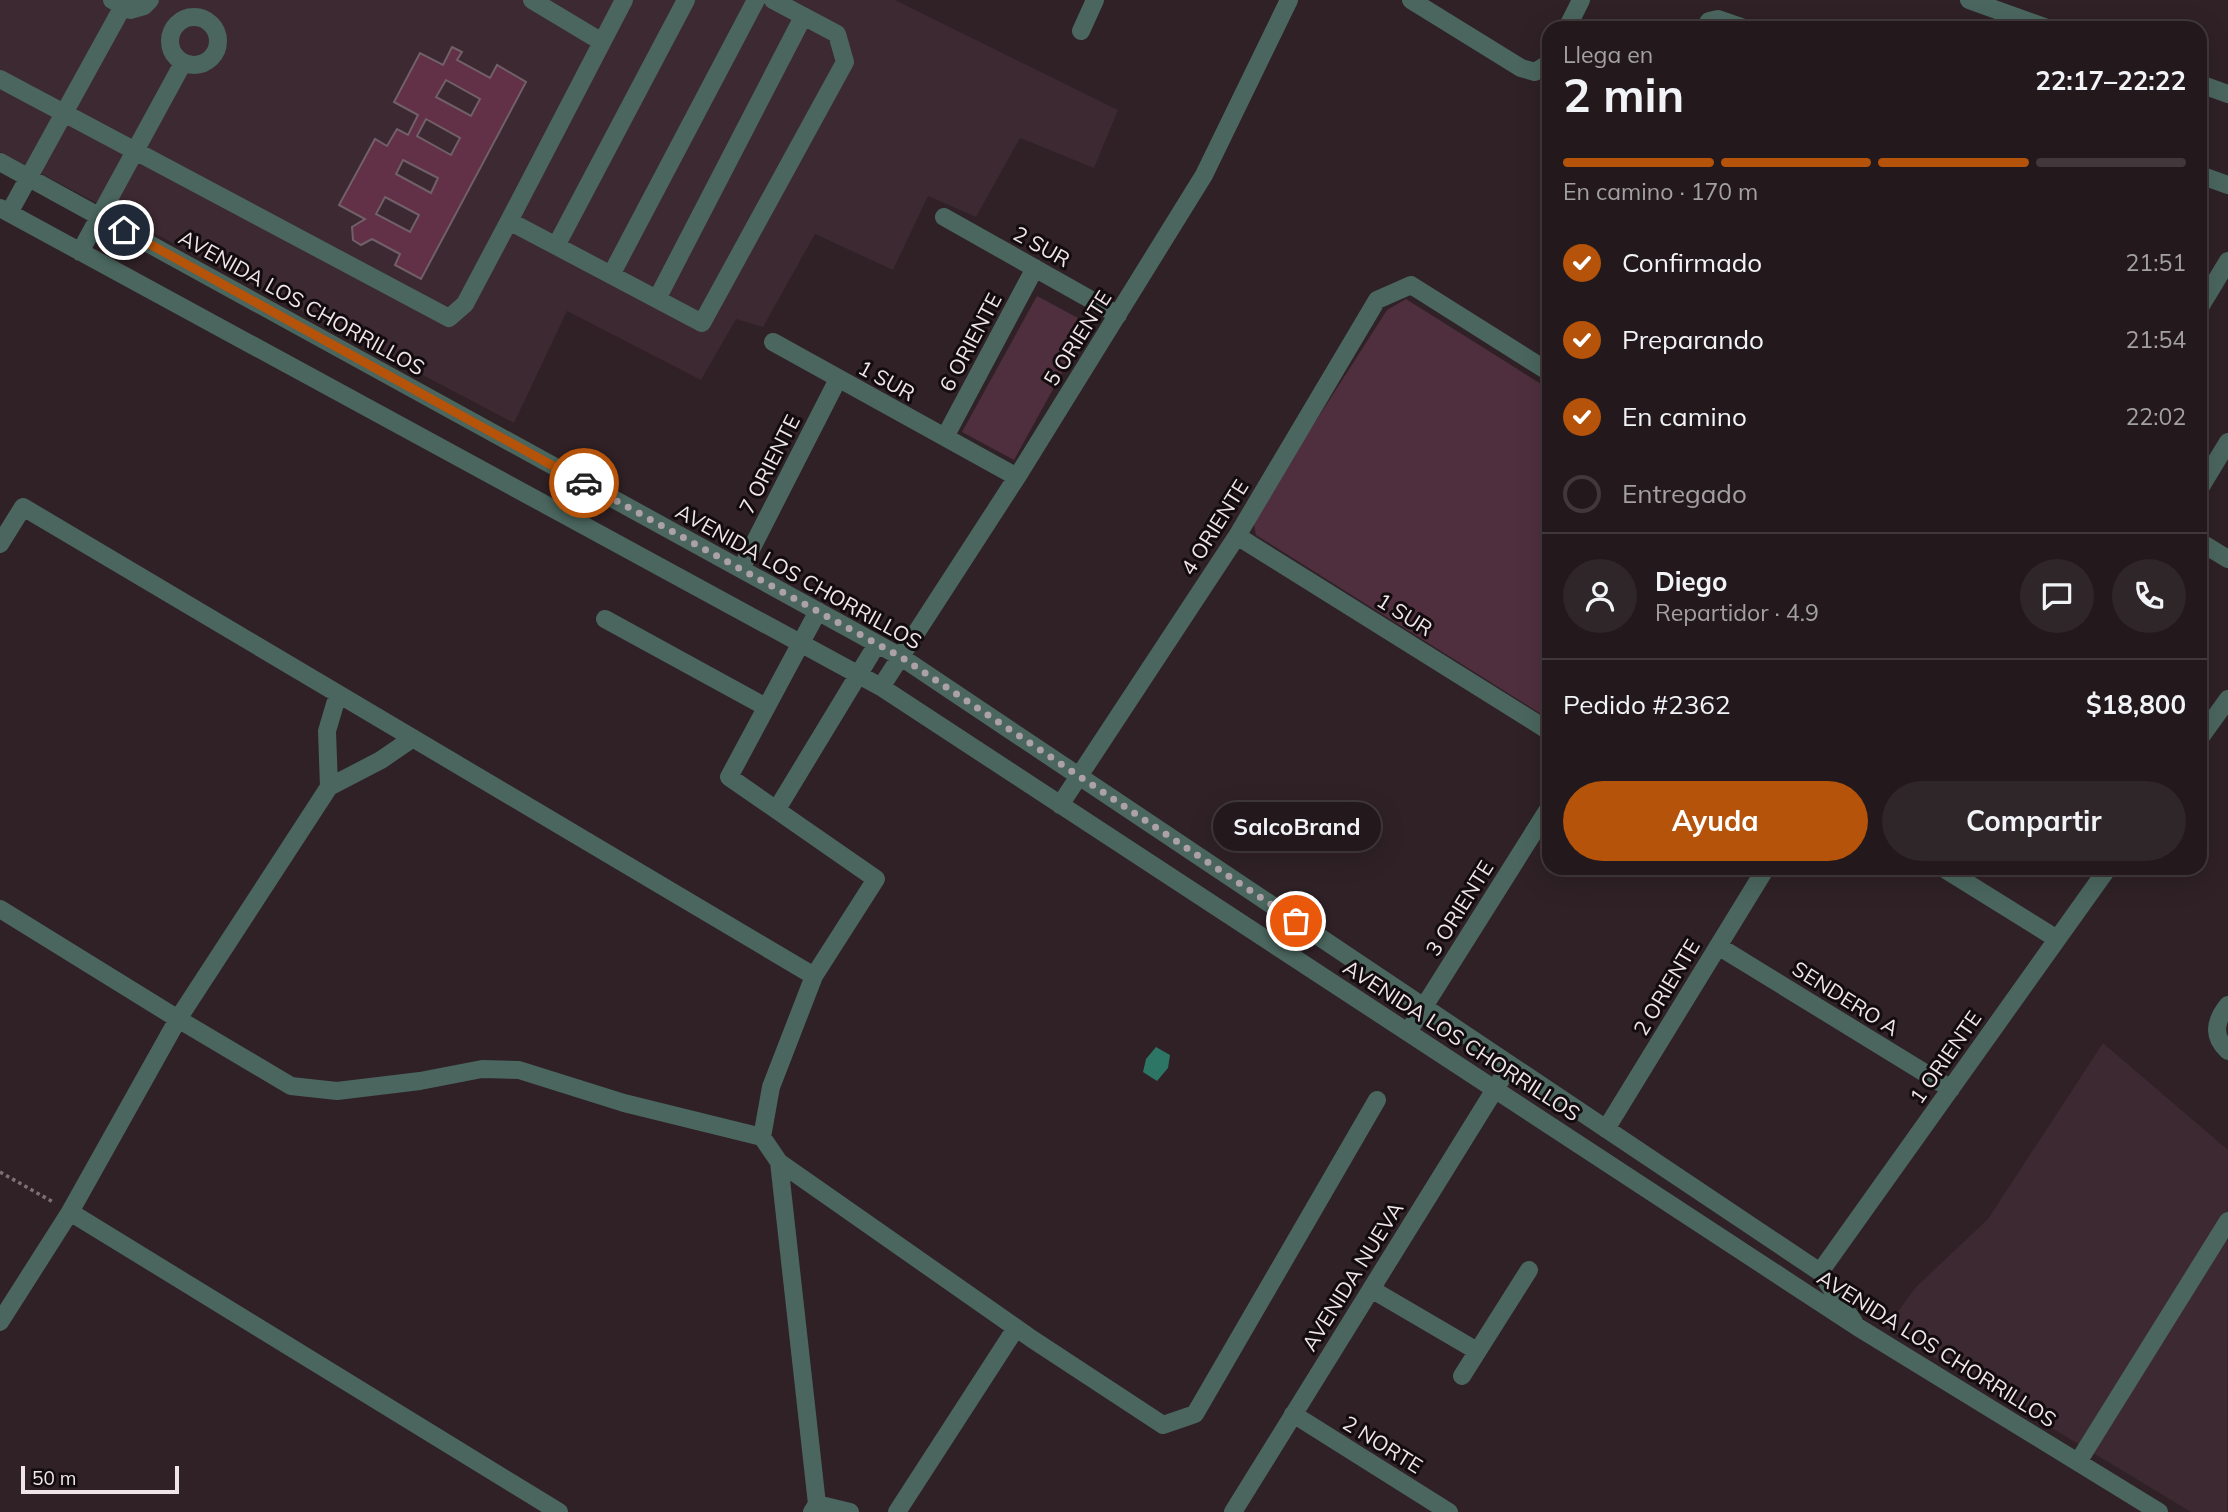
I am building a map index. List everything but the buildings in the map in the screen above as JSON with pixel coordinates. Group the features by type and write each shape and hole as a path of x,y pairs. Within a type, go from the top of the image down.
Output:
{"street":[{"path":"4,210 28,178 117,4 138,10 150,0"},
{"path":"532,0 602,42"},
{"path":"0,79 449,317 465,304 624,0"},
{"path":"556,246 686,0"},
{"path":"611,275 756,0"},
{"path":"509,221 702,323 845,62 837,34 773,0"},
{"path":"1081,31 1096,0"},
{"name":"5 ORIENTE","path":"881,687 1017,477 1204,175 1289,0"},
{"path":"1411,0 1521,68 1535,72 1542,68"},
{"path":"1570,21 1581,0"},
{"path":"1969,0 2028,21"},
{"path":"657,299 803,17"},
{"path":"80,252 183,63"},
{"path":"2207,86 2228,94"},
{"name":"AVENIDA LOS CHORRILLOS","path":"0,162 901,657 1820,1272"},
{"path":"2207,178 2228,185"},
{"name":"AVENIDA LOS CHORRILLOS","path":"4,210 881,687 1856,1326 2159,1512"},
{"name":"2 SUR","path":"944,217 1118,315"},
{"path":"2207,296 2228,261"},
{"name":"6 ORIENTE","path":"945,437 1035,268"},
{"name":"4 ORIENTE","path":"1060,804 1237,536 1377,300 1411,285 1542,368"},
{"name":"1 SUR","path":"773,342 1017,477"},
{"name":"7 ORIENTE","path":"741,569 838,379"},
{"path":"2207,476 2228,442"},
{"path":"0,544 23,507 814,976"},
{"name":"1 SUR","path":"1237,536 1542,727"},
{"path":"2207,546 2228,559"},
{"path":"762,1137 771,1087 814,976 876,879 729,777 818,611"},
{"path":"605,618 766,707"},
{"path":"776,809 877,644"},
{"path":"329,787 327,731 338,694"},
{"path":"2207,716 2228,699"},
{"path":"0,1322 70,1212 177,1019 329,787 381,760 412,738"},
{"name":"3 ORIENTE","path":"1408,1032 1542,819"},
{"name":"2 ORIENTE","path":"1606,1129 1762,875"},
{"path":"1954,875 2057,939"},
{"name":"1 ORIENTE","path":"1820,1272 2103,875"},
{"path":"1256,933 1274,907"},
{"path":"0,909 291,1086 337,1091 420,1081 482,1069 519,1070 624,1102 762,1137 779,1162 1016,1328 1163,1425 1195,1414 1377,1100"},
{"name":"SENDERO A","path":"1718,946 1951,1089"},
{"path":"2228,1005 2218,1018 2217,1031 2221,1043 2228,1051"},
{"name":"AVENIDA NUEVA","path":"1233,1512 1510,1065"},
{"path":"779,1162 814,1508 850,1512"},
{"path":"70,1212 559,1512"},
{"path":"2078,1462 2228,1221"},
{"path":"1462,1376 1529,1270"},
{"path":"1820,1272 1856,1326"},
{"path":"1371,1289 1477,1351"},
{"path":"897,1512 1016,1328"},
{"name":"2 NORTE","path":"1293,1414 1425,1506 1449,1512"}],"path":[{"path":"0,1172 70,1212"}],"shaded area":[{"path":"0,0 895,0 1118,110 1094,168 1020,138 976,217 928,196 893,270 815,234 763,327 736,319 701,380 567,311 514,423 0,152"},
{"path":"1037,296 1089,324 1014,460 962,432"},
{"path":"1406,299 1542,385 1542,715 1256,535 1253,519 1387,310"},
{"path":"2103,1043 2228,1150 2227,1512 2191,1512 1886,1328 1916,1287 1988,1219"},
{"path":"1156,1047 1170,1055 1168,1068 1157,1081 1143,1072 1146,1059"}],"way so far":[{"path":"584,483 901,657 1296,921"}],"place":[{"name":"SalcoBrand","path":"1296,921"}],"route":[{"path":"124,230 584,483"}]}
